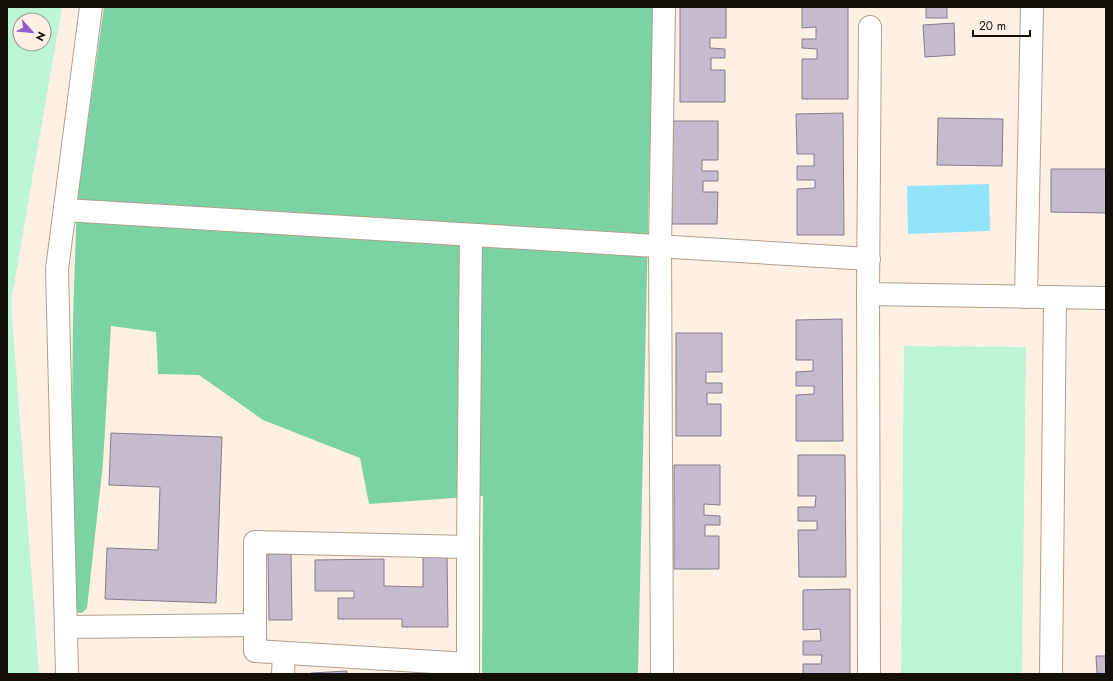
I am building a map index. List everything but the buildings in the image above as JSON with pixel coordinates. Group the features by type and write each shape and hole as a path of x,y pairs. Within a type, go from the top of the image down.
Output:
{"lane":[{"path":"67,674 57,270 91,7"},
{"path":"662,674 660,246 664,7"},
{"path":"1026,297 1032,7"},
{"path":"869,674 868,294 870,27"},
{"path":"65,210 869,259"},
{"path":"468,547 255,542 255,651 284,663 468,669 471,235"},
{"path":"868,294 1106,298"},
{"path":"1051,674 1055,297"},
{"path":"66,626 255,624"}],"green space":[{"path":"7,7 62,7 11,302 39,674 7,674"},
{"path":"104,7 653,7 638,674 482,674 483,496 369,504 360,458 263,420 199,375 158,374 156,332 111,326 103,463 87,608 82,613 72,612 70,604 73,319 77,200"},
{"path":"904,346 1026,347 1022,674 901,674"}],"water":[{"path":"989,184 990,231 908,234 907,186"}]}
